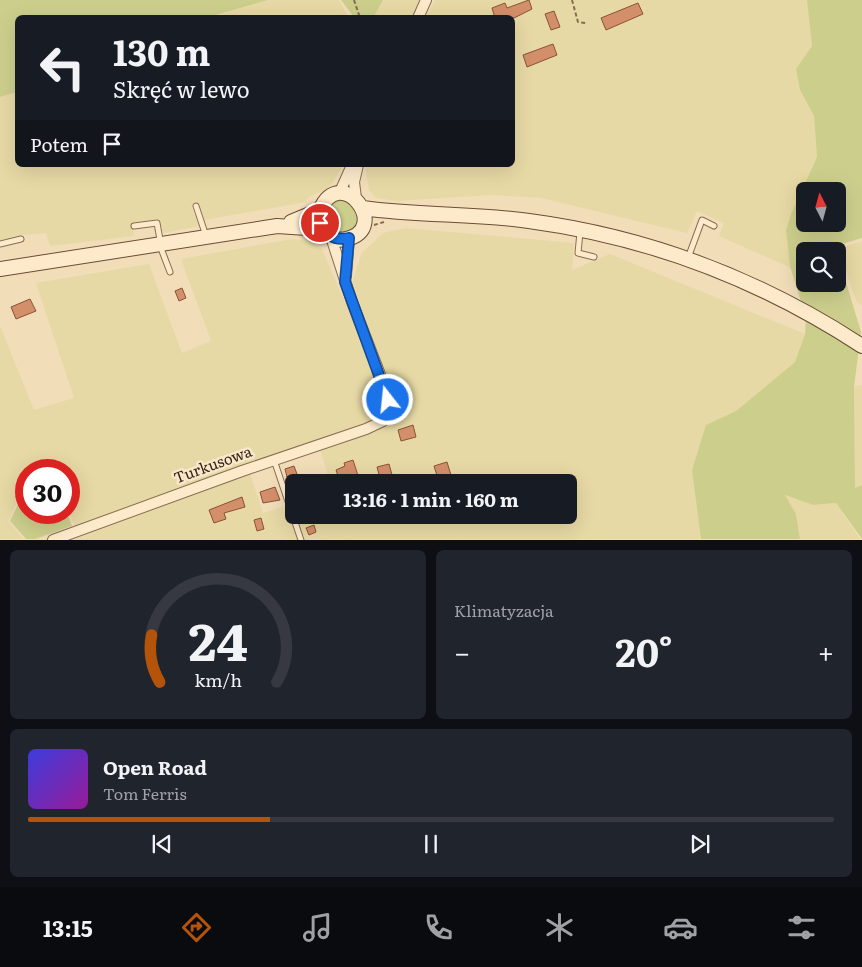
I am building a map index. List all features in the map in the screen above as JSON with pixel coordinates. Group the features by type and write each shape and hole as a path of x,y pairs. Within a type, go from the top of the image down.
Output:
{"main road":[{"path":"327,233 319,220 320,210 327,199 339,194 359,203 408,213 498,217 580,229 646,245 687,259 767,292 826,323 862,346"},
{"path":"359,203 367,226"},
{"path":"0,269 277,226 320,210"},
{"path":"277,226 327,233 340,239 349,238 367,226 408,213"}],"street":[{"path":"419,15 426,0"},
{"path":"339,194 351,167"},
{"path":"358,167 354,182 359,203"},
{"path":"327,233 345,282"},
{"path":"345,282 349,238"},
{"name":"Turkusowa","path":"53,540 274,460 366,429 383,421 388,406 386,390 345,282"}],"lane":[{"path":"196,206 206,236"},
{"path":"687,259 702,220 714,226"},
{"path":"134,226 157,223 160,243 170,272"},
{"path":"580,229 578,253 594,257"},
{"path":"0,244 21,238"},
{"path":"274,460 301,540"}],"path":[{"path":"354,0 359,15"},
{"path":"572,0 578,22 586,23"},
{"path":"367,226 388,221"}],"shaded area":[{"path":"268,0 339,0 347,15 219,15"},
{"path":"383,0 422,0 416,15 375,15"},
{"path":"435,0 808,0 812,46 800,90 814,116 817,157 806,182 796,182 796,203 786,230 791,268 719,236 724,223 697,211 687,233 541,198 491,195 396,201 376,198 369,190 365,167 515,167 515,15 427,15"},
{"path":"15,93 15,167 342,167 332,184 323,191 309,197 306,202 204,220 197,203 191,206 199,226 163,233 159,219 132,223 134,236 50,246 46,233 23,235 0,241 0,97"},
{"path":"406,228 574,243 572,270 610,254 805,334 795,362 736,411 706,425 699,513 701,539 64,540 250,473 263,513 285,506 285,524 577,524 577,474 328,474 320,449 385,427 392,413 393,399 351,286 362,253 383,233"},
{"path":"292,239 308,241 322,249 378,379 384,398 383,411 378,419 364,427 75,528 74,524 80,524 80,459 15,459 15,507 8,521 23,539 0,539 0,326 34,410 74,398 36,283 149,264 182,353 211,341 181,259"},
{"path":"862,241 862,305 857,302 846,271 846,246"},
{"path":"862,385 862,485 855,489 854,387"},
{"path":"784,495 813,505 836,503 860,539 800,539 796,514"}],"green space":[{"path":"0,0 268,0 216,15 15,15 15,93 0,97"},
{"path":"341,0 383,0 375,15 352,15"},
{"path":"807,0 862,0 862,238 846,243 796,242 796,286 790,266 786,230 796,203 796,232 846,232 846,182 806,182 817,157 814,116 800,90 796,69 812,46"},
{"path":"342,200 354,205 359,217 354,229 342,234 330,229 325,217 330,205"},
{"path":"846,282 861,332 854,387 855,488 862,485 862,539 836,503 813,505 785,495 796,514 800,539 701,539 692,470 706,425 736,411 795,362 805,334 806,318 798,292 846,292"},
{"path":"15,511 15,524 71,524 72,526 35,539 26,539 10,521"}],"building":[{"path":"529,0 532,9 515,18 515,15 494,15 492,8 505,3 507,8"},
{"path":"638,3 643,14 606,30 601,18"},
{"path":"554,11 560,27 551,30 545,14"},
{"path":"553,44 557,55 527,67 523,55"},
{"path":"182,288 186,298 179,301 175,291"},
{"path":"30,299 36,311 16,319 11,307"},
{"path":"413,425 416,437 401,441 398,430"},
{"path":"353,460 357,474 337,474 336,470 345,466 344,463"},
{"path":"447,462 451,474 436,474 434,466"},
{"path":"389,464 392,474 379,474 377,467"},
{"path":"294,466 297,474 286,474 285,469"},
{"path":"275,487 280,500 263,503 260,492"},
{"path":"242,497 245,507 224,513 226,519 214,523 209,510"},
{"path":"261,518 264,529 257,531 254,520"},
{"path":"314,525 316,532 309,535 306,528"}],"route":[{"path":"320,223 322,229 332,237 340,239 349,238 345,282 381,375 388,400"}]}
